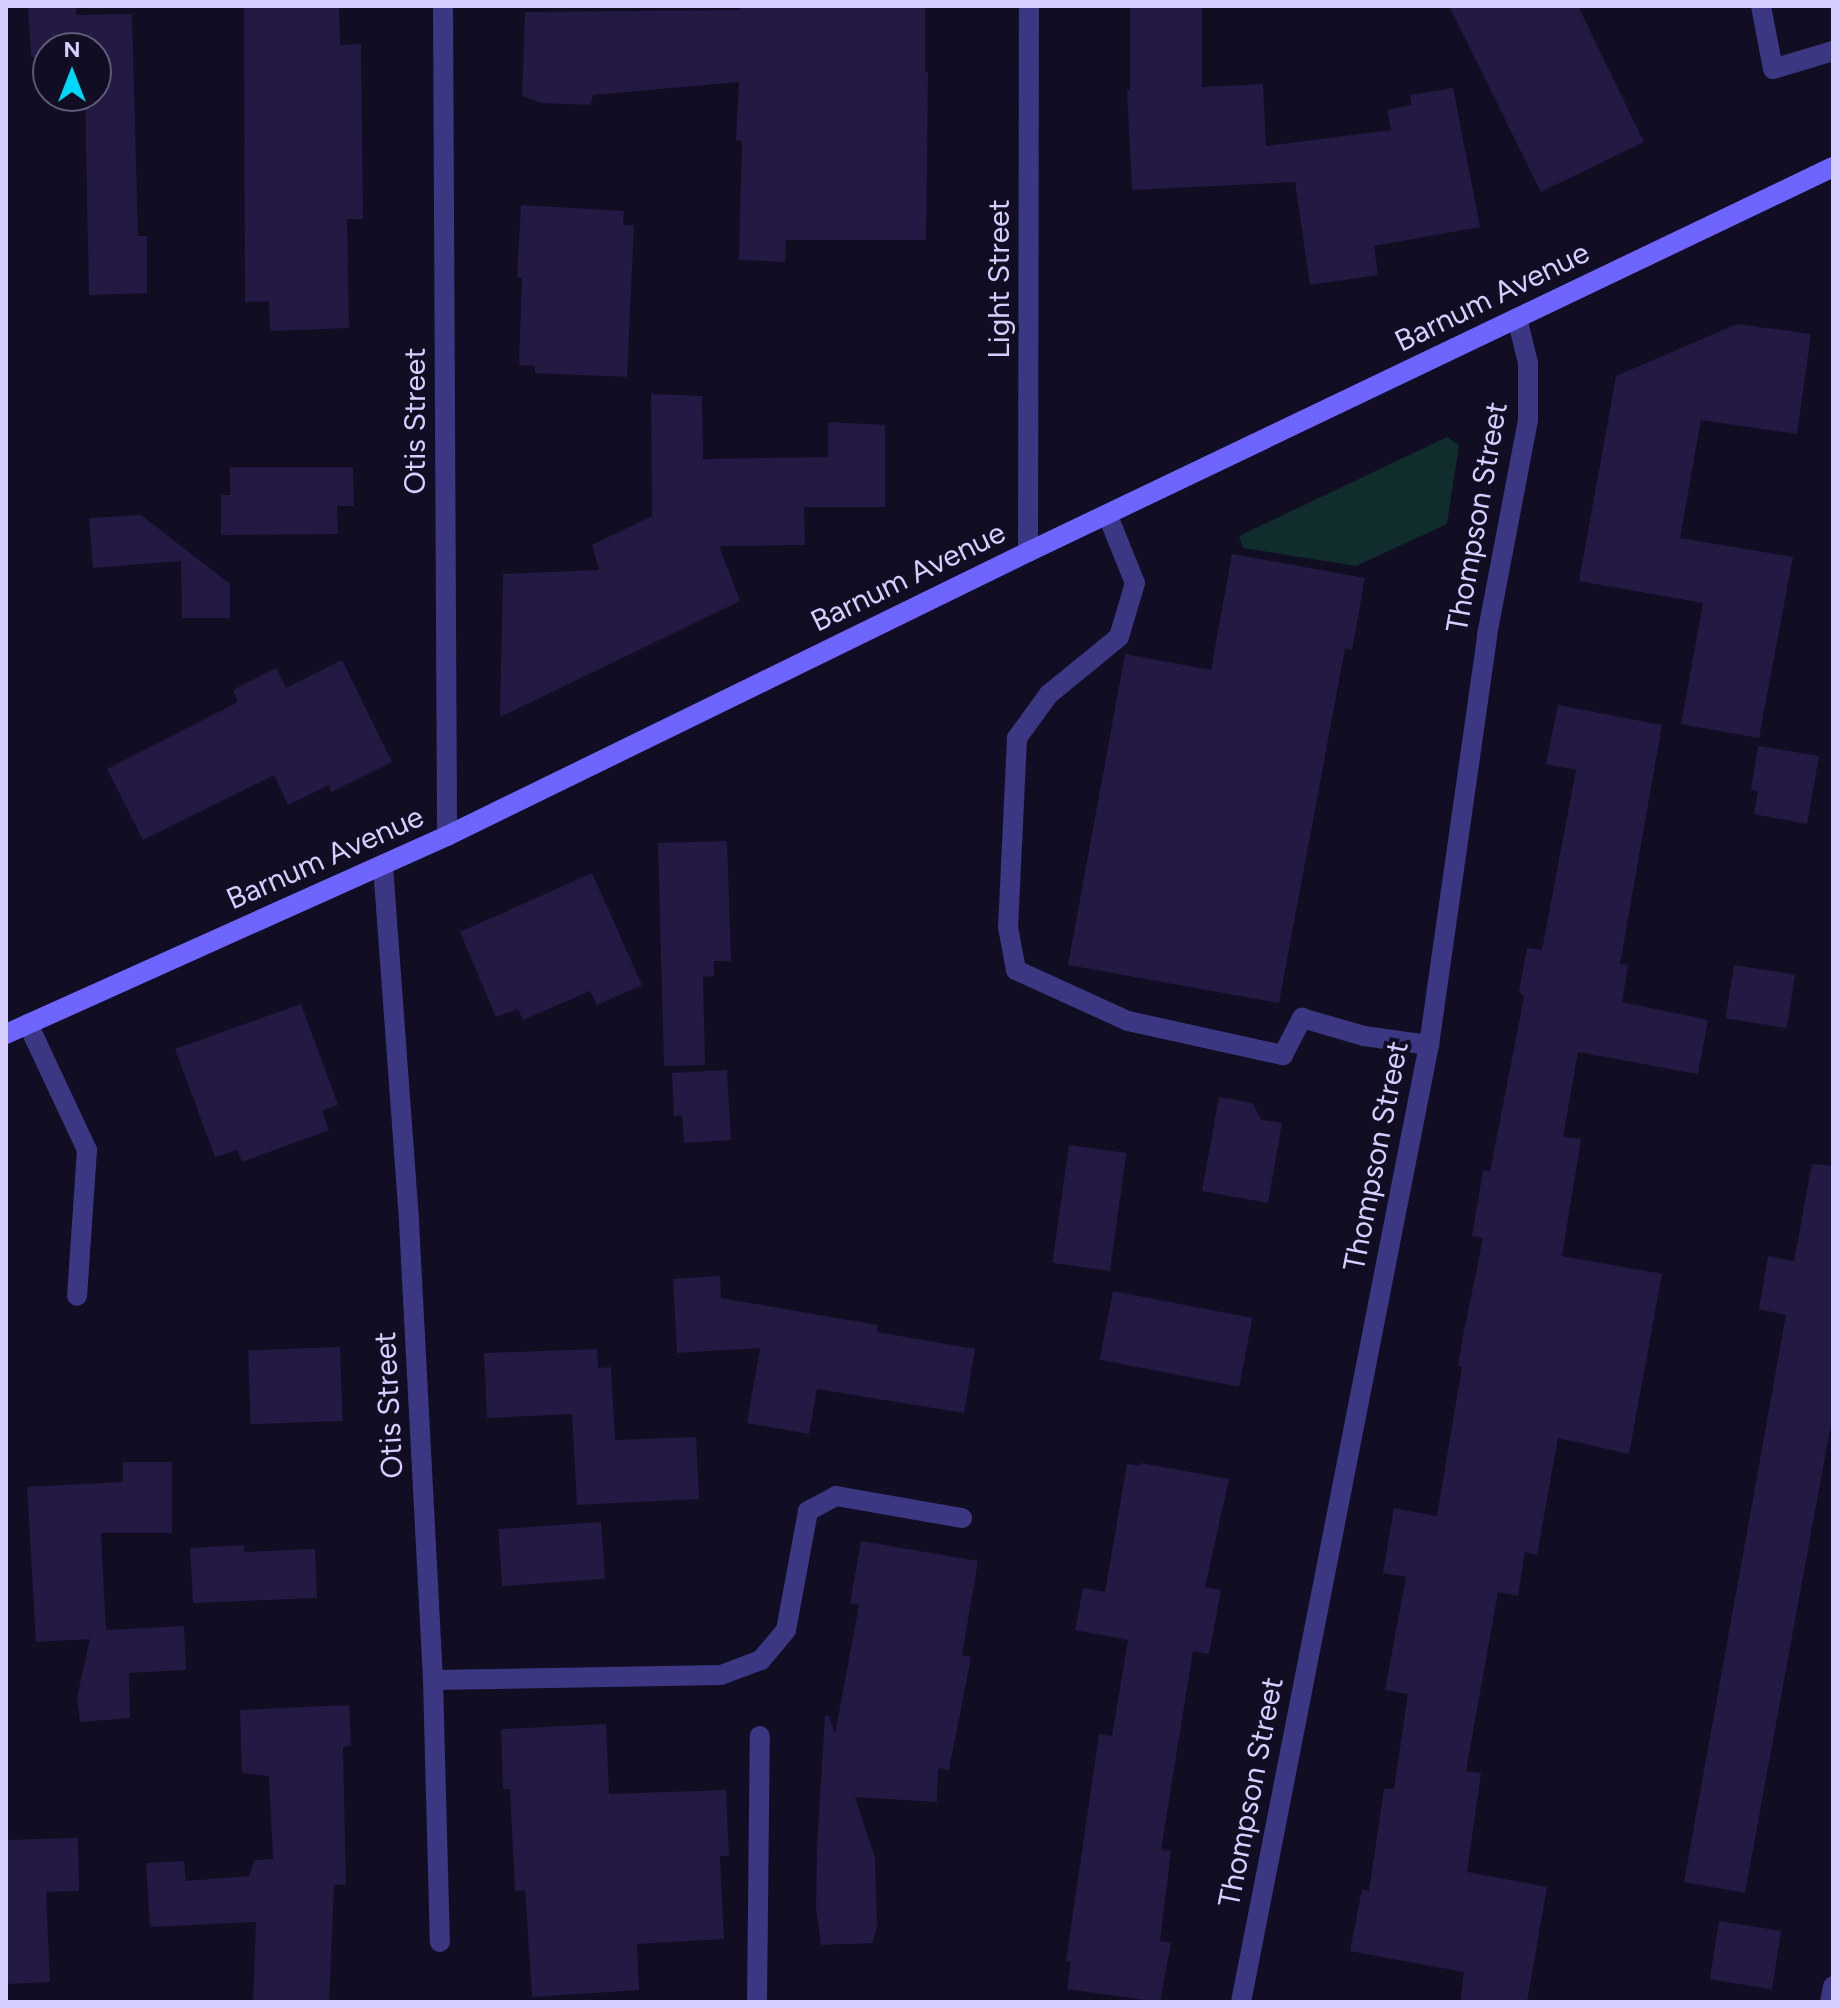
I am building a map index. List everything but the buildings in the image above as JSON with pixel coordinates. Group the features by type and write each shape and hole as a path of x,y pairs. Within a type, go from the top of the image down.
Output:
{"main road":[{"name":"Barnum Avenue","path":"6,1034 447,836 1028,552 1833,167"}],"street":[{"name":"Otis Street","path":"443,6 447,836"},
{"name":"Light Street","path":"1028,552 1029,6"},
{"path":"1761,6 1773,69 1833,51"},
{"name":"Thompson Street","path":"1241,2002 1429,1045 1487,635 1528,420 1528,363 1517,318"},
{"path":"1108,516 1135,583 1119,637 1049,694 1017,738 1008,927 1016,970 1128,1021 1283,1055 1302,1018 1364,1036 1429,1045"},
{"name":"Otis Street","path":"383,866 409,1222 433,1680 440,1942"},
{"path":"28,1024 87,1150 77,1296"},
{"path":"433,1680 721,1675 761,1660 786,1630 808,1511 836,1496 962,1518"},
{"path":"757,2002 760,1736"},
{"path":"1830,2002 1833,1986"}],"green space":[{"path":"1447,437 1459,445 1447,524 1356,566 1243,548 1239,536"}]}
